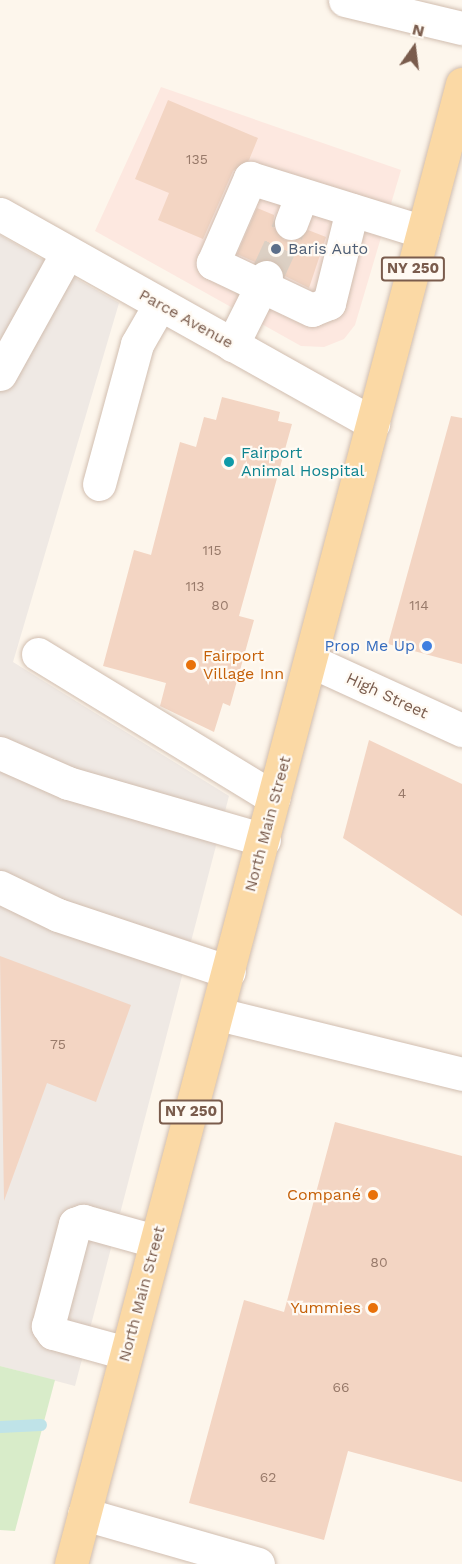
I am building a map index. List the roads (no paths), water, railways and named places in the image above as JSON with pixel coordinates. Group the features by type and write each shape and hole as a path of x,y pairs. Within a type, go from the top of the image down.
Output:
{"main road":[{"name":"North Main Street","path":"71,1564 462,84"}],"street":[{"path":"345,0 462,28"},
{"path":"352,210 329,303 312,310 264,281 213,263 250,178 297,209 352,210 423,232"},
{"name":"Parce Avenue","path":"0,214 373,423"},
{"path":"0,374 68,253"},
{"path":"232,345 264,281"},
{"path":"99,483 137,344 160,304"},
{"path":"38,654 274,798"},
{"name":"High Street","path":"311,661 462,730"},
{"path":"0,753 68,783 264,840"},
{"path":"0,887 69,919 229,972"},
{"path":"218,1014 462,1074"},
{"path":"126,1353 53,1333 48,1326 75,1224 83,1221 155,1241"},
{"path":"84,1514 258,1564"}],"waterway":[{"path":"0,1427 41,1425"}],"tunnel":[{"path":"266,277 291,223"}],"place":[{"name":"Baris Auto","path":"276,249"},
{"name":"Fairport Animal Hospital","path":"229,462"},
{"name":"Prop Me Up","path":"427,646"},
{"name":"Fairport Village Inn","path":"191,665"},
{"name":"Compané","path":"373,1195"},
{"name":"Yummies","path":"373,1308"}]}
